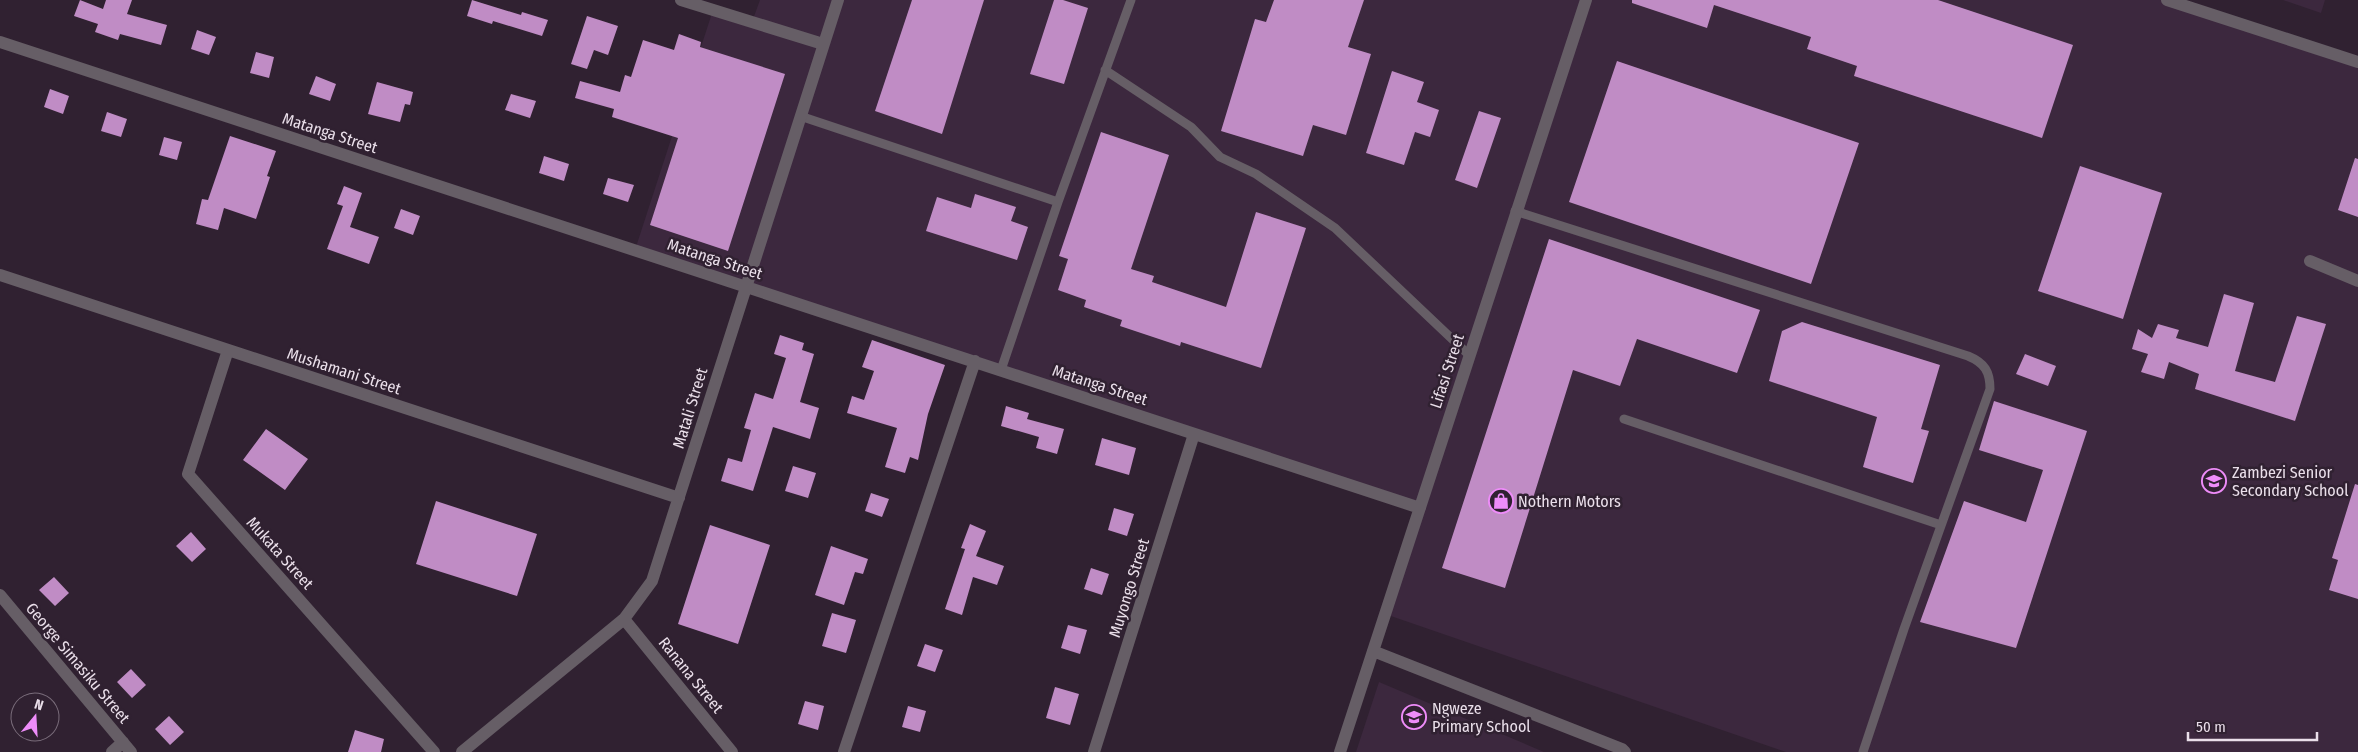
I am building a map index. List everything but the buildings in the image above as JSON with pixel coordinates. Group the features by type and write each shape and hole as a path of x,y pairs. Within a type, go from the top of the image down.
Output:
{"street":[{"path":"681,0 823,44"},
{"name":"Matali Street","path":"462,752 624,619 652,581 838,0"},
{"name":"Lifasi Street","path":"1340,752 1515,211 1586,0"},
{"path":"2167,0 2358,62"},
{"name":"Matanga Street","path":"0,42 1420,508"},
{"path":"2310,261 2358,281"},
{"name":"Mushamani Street","path":"0,275 679,498"},
{"name":"Mukata Street","path":"228,350 188,474 434,752"},
{"path":"844,752 975,361"},
{"name":"Muyongo Street","path":"1094,752 1194,434"},
{"name":"George Simasiku Street","path":"0,594 127,747"},
{"name":"Ranana Street","path":"624,619 732,752"},
{"path":"1373,651 1622,748 1625,752"},
{"path":"112,752 127,747"}],"lane":[{"path":"1001,370 1058,202 1131,0"},
{"path":"1106,70 1191,128 1220,156 1256,174 1335,228 1469,355"},
{"path":"800,116 1058,202"},
{"path":"1515,211 1978,360 1987,369 1990,377 1990,389 1863,752"},
{"path":"1624,419 1941,525"}],"shaded area":[{"path":"760,0 2167,0 2358,62 2358,752 1786,752 1385,614 1420,508 635,250 713,10 752,22"},
{"path":"2283,0 2325,0 2321,13"},
{"name":"Ngweze Primary School","path":"1379,682 1544,752 1356,752"}],"place":[{"name":"Zambezi Senior Secondary School","path":"2214,481"},
{"name":"Nothern Motors","path":"1501,501"},
{"name":"Ngweze Primary School","path":"1414,717"}]}
